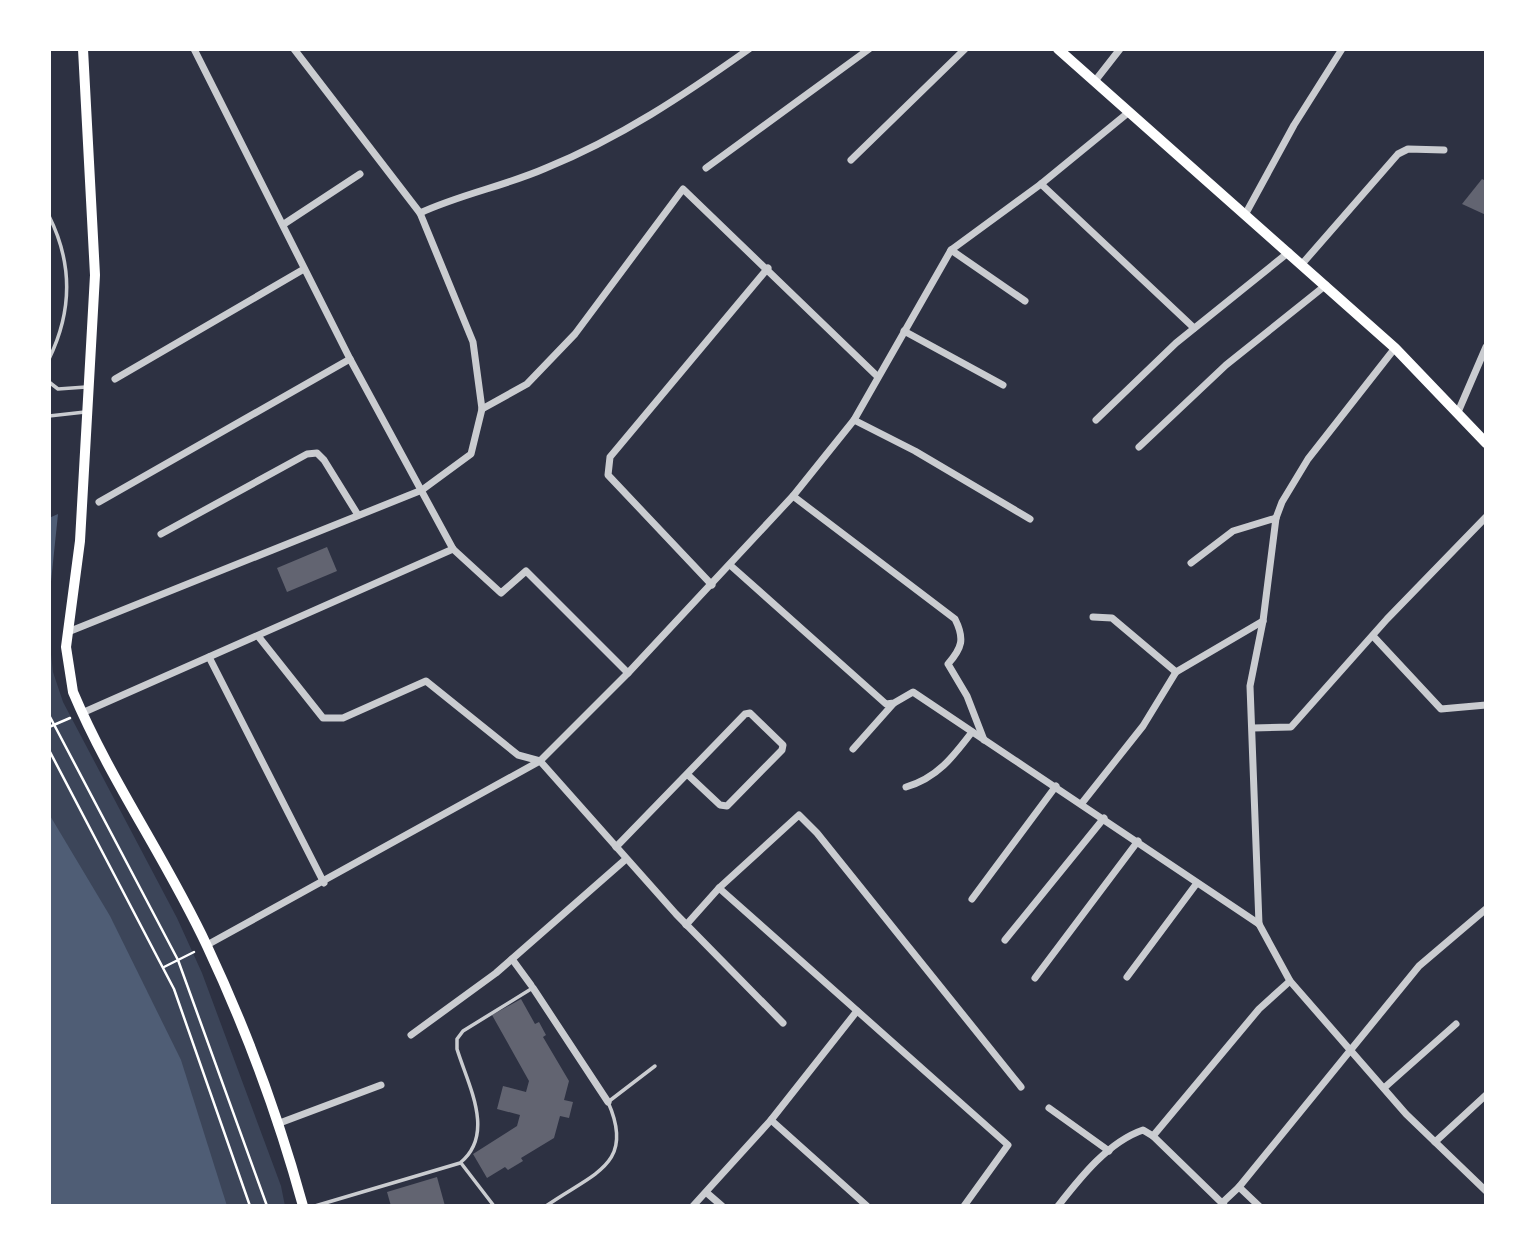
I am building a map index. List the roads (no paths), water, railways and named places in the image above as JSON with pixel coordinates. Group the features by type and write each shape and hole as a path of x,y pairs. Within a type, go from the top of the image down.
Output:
{"main road":[{"path":"83,49 95,275 80,541 66,647 74,692 82,713 207,945 250,1049 303,1206"},
{"path":"1058,49 1395,348 1486,443"}],"street":[{"path":"194,49 350,359 453,549 501,593 526,571 628,673"},
{"path":"68,632 422,490 471,454 482,409 472,342 420,213 294,49"},
{"path":"420,213 452,198 545,169 645,119 749,49"},
{"path":"706,168 869,49"},
{"path":"851,160 965,49"},
{"path":"1095,81 1120,49"},
{"path":"1246,213 1294,125 1342,49"},
{"path":"207,945 324,883 540,761 628,673 793,496 854,420 951,250 1041,184 1129,111"},
{"path":"1302,264 1398,154 1408,149 1444,150"},
{"path":"284,224 360,174"},
{"path":"1041,184 1194,328"},
{"path":"482,409 527,384 575,334 682,189 768,268 877,376"},
{"path":"951,250 1025,301"},
{"path":"1096,420 1194,328 1289,252"},
{"path":"115,379 304,268"},
{"path":"712,585 608,475 610,457 768,268"},
{"path":"1139,447 1226,365 1326,285"},
{"path":"904,331 1003,385"},
{"path":"1458,412 1486,347"},
{"path":"1395,348 1308,459 1282,502 1276,518 1263,621 1251,686 1259,924 1290,981 1384,1088 1486,1191"},
{"path":"99,502 350,359"},
{"path":"854,420 915,451 1030,519"},
{"path":"161,534 307,454 317,453 358,515"},
{"path":"793,496 955,619 962,633 961,649 948,664 967,696 984,740"},
{"path":"1253,728 1291,727 1463,537 1486,517"},
{"path":"1191,563 1233,531 1276,518"},
{"path":"82,713 453,549"},
{"path":"730,565 886,704 894,703"},
{"path":"1093,617 1112,618 1176,672"},
{"path":"1082,803 1143,726 1176,672 1263,621"},
{"path":"258,636 323,718 343,718 426,681 517,755 540,761 686,925 783,1023"},
{"path":"1373,636 1441,709 1486,705"},
{"path":"209,657 324,883"},
{"path":"853,749 894,703 913,692 1259,924"},
{"path":"616,846 745,714 750,713 783,746 727,806 720,805 687,774"},
{"path":"906,787 920,783 943,768 972,732"},
{"path":"972,899 1056,786"},
{"path":"686,925 719,888 799,815 817,833 1021,1087"},
{"path":"1005,940 1104,818"},
{"path":"1035,978 1138,841"},
{"path":"411,1035 512,959 626,859"},
{"path":"1127,977 1197,883"},
{"path":"719,888 1008,1145 964,1206"},
{"path":"1058,1206 1109,1151 1127,1136 1143,1130 1153,1136 1223,1204 1419,966 1486,909"},
{"path":"512,959 608,1102"},
{"path":"1153,1136 1259,1009 1290,981"},
{"path":"693,1206 771,1121 857,1011"},
{"path":"1384,1088 1457,1024"},
{"path":"277,1124 380,1085"},
{"path":"1435,1142 1486,1095"},
{"path":"1049,1108 1095,1144 1109,1151"},
{"path":"771,1121 867,1206"},
{"path":"1239,1187 1259,1206"},
{"path":"707,1192 722,1206"}],"lane":[{"path":"49,216 65,259 68,304 62,333 49,359"},
{"path":"49,382 58,389 89,387"},
{"path":"49,416 88,412"},
{"path":"315,1206 460,1163 468,1156 477,1140 480,1123 457,1049 457,1039 463,1031 532,986"},
{"path":"546,1206 614,1158 619,1139 618,1125 608,1102 655,1066"},
{"path":"460,1163 494,1206"}]}
